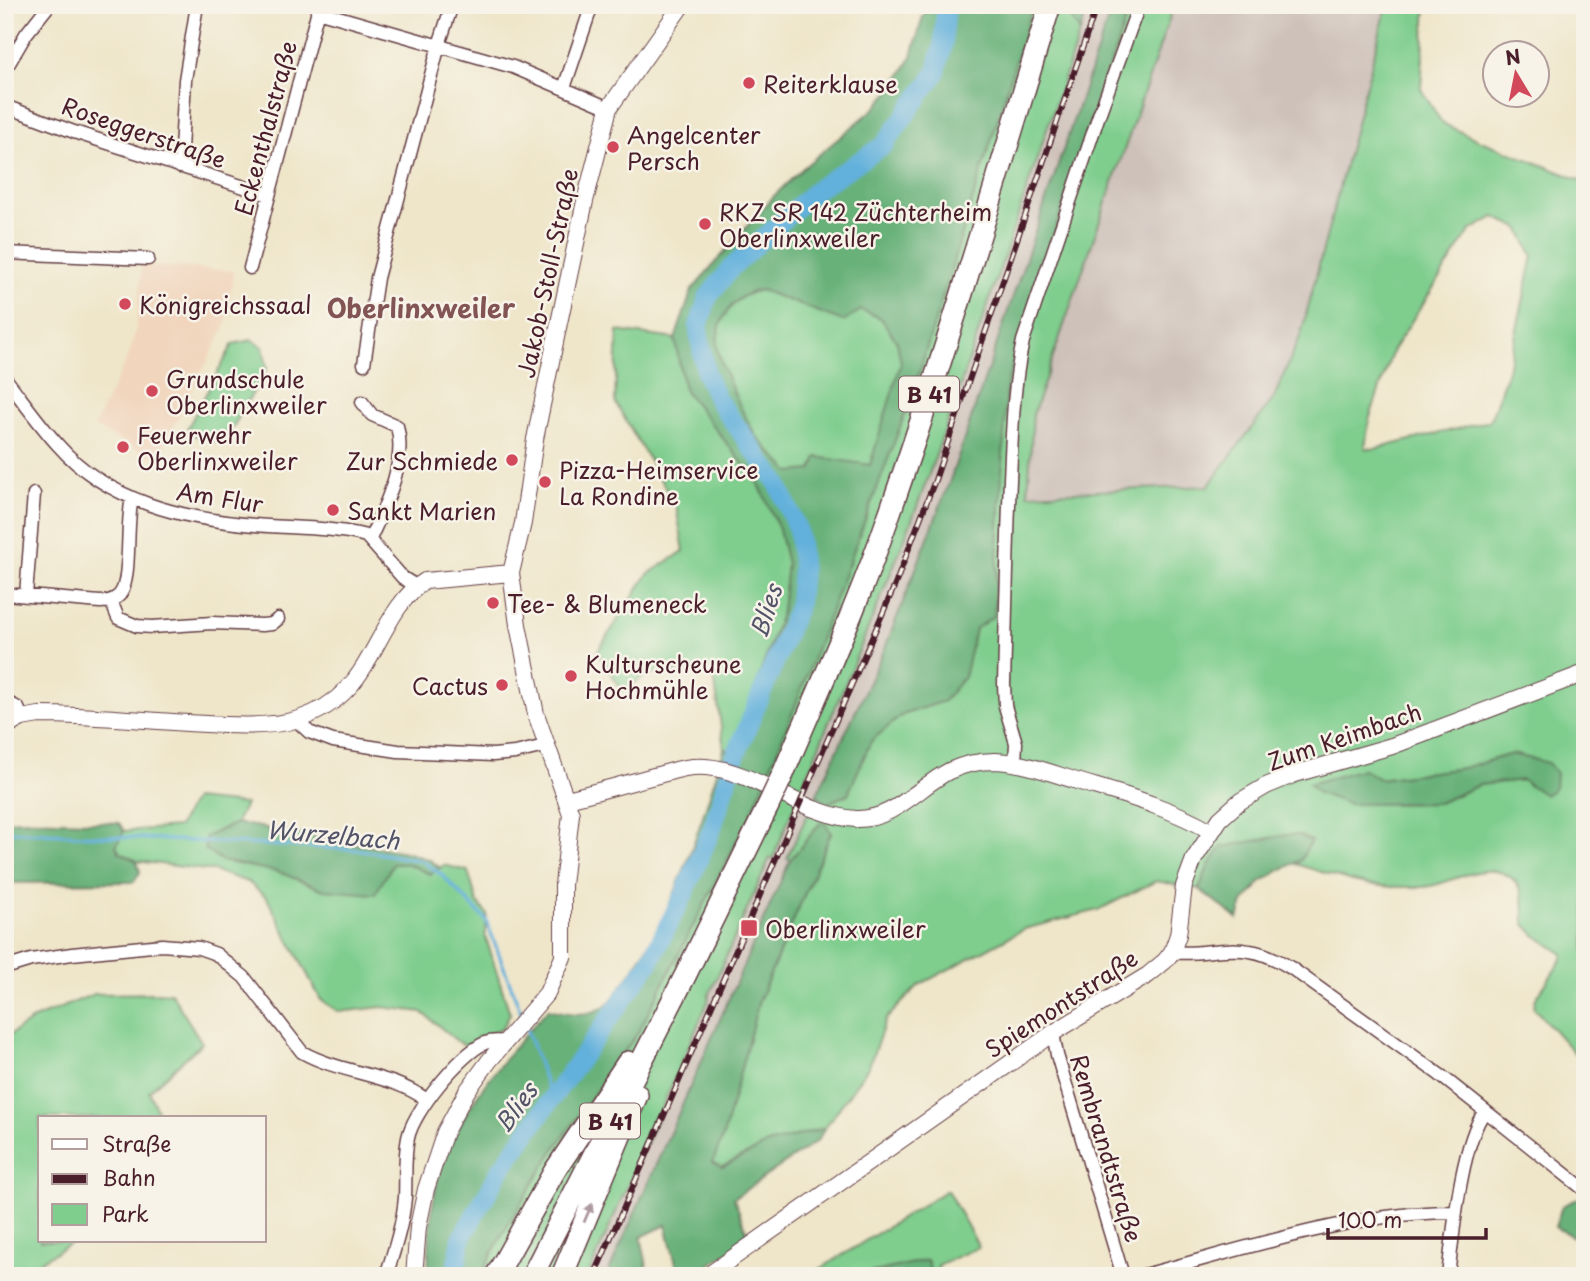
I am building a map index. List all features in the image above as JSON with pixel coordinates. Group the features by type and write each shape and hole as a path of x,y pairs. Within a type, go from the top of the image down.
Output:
{"highway":[{"name":"B 41","path":"532,1276 685,976 768,806 835,652 889,517 1050,5"},
{"path":"496,1276 554,1172 685,976"},
{"path":"562,1276 685,976"}],"main road":[{"name":"Jakob-Stoll-Straße","path":"511,573 523,523 535,439 585,201 609,108 682,5"},
{"path":"5,727 22,718 39,715 230,725 296,720 313,714 347,689 416,586 438,579 511,573 529,683 545,746 567,799 571,825 563,885 563,957 552,984 537,1007 467,1091 445,1132 425,1189 418,1227 414,1276"},
{"name":"Zum Keimbach","path":"1172,952 1178,935 1187,876 1211,831 1239,802 1281,779 1392,746 1585,673"},
{"path":"567,799 684,768 707,766 741,777 825,812 856,818 872,817 891,810 949,771 981,762 1015,763 1157,806 1211,831"},
{"name":"Spiemontstraße","path":"707,1276 1053,1032 1157,969 1172,952"}],"street":[{"path":"5,71 26,34 49,5"},
{"path":"180,167 185,80 197,5"},
{"path":"364,364 377,278 452,5"},
{"path":"564,88 592,5"},
{"path":"1015,763 1016,743 1005,706 1009,503 1017,366 1099,115 1139,5"},
{"name":"Eckenthalstraße","path":"250,268 318,8 513,67 609,108"},
{"name":"Roseggerstraße","path":"5,106 269,195"},
{"path":"5,253 148,259"},
{"name":"Am Flur","path":"5,378 58,446 77,464 95,478 132,498 168,511 219,522 359,534 370,539"},
{"path":"362,402 372,415 397,426 399,435 399,452 391,490 370,539 404,578 416,586"},
{"path":"26,595 34,494"},
{"path":"5,594 111,601 123,590 132,498"},
{"path":"111,601 118,618 137,626 165,627 212,623 262,625 272,624 278,619"},
{"path":"5,701 18,708 22,718"},
{"path":"296,720 309,732 333,741 398,751 493,755 545,746"},
{"path":"5,968 31,960 72,954 162,945 199,948 216,954 244,977 302,1052 314,1059 382,1078 427,1100"},
{"name":"Spiemontstraße","path":"1172,952 1193,954 1249,950 1274,958 1440,1075 1585,1190"},
{"name":"Rembrandtstraße","path":"1053,1032 1057,1055 1123,1276"},
{"path":"386,1276 400,1226 405,1199 408,1137 416,1116 427,1100 476,1048 487,1042 511,1036"},
{"path":"1448,1276 1456,1212 1475,1131 1485,1111"},
{"path":"1140,1276 1341,1226 1381,1218 1456,1212"}],"shaded area":[{"path":"1089,5 1113,5 948,486 908,590 853,721 787,858 790,860 607,1276 588,1276 709,995 770,858 773,858 888,582 928,477"},
{"path":"1174,5 1387,5 1301,334 1274,398 1208,486 1028,494 1033,415"},
{"name":"Grundschule Oberlinxweiler","path":"142,265 234,271 225,327 157,459 94,427 130,352 136,327"}],"green space":[{"path":"931,5 1033,5 912,395 794,709 753,810 639,1031 554,1150 501,1236 481,1276 428,1276 434,1195 441,1169 460,1124 486,1083 548,1009 584,1014 598,1010 616,995 643,955 684,869 724,749 733,752 782,611 787,564 779,529 759,484 684,389 675,339 692,290 774,196 875,108 894,87 912,56 923,16","holes":["761,290 843,321 861,310 881,318 897,342 901,363 870,465 817,457 812,470 790,472 757,437 740,405 718,351 721,324 730,308 743,296"]},
{"path":"1033,5 1064,5 1062,12 1068,13 1080,32 928,477 773,859 770,858 709,995 588,1276 481,1276 501,1236 554,1150 639,1031 753,810 794,709 912,395"},
{"path":"1064,5 1089,5 1080,32 1068,13 1062,12"},
{"path":"1113,5 1131,5 1093,112 1007,382 994,616 975,629 964,677 944,701 902,715 871,741 848,794 826,804 817,794 885,648 948,486"},
{"path":"1131,5 1174,5 1033,415 1028,494 1208,486 1274,398 1301,334 1387,5 1426,5 1421,89 1442,123 1585,182 1585,1065 1534,1008 1535,1000 1563,954 1535,935 1524,923 1522,896 1513,879 1489,871 1427,887 1378,886 1296,864 1301,860 1305,849 1209,865 1199,889 1156,881 1098,910 1024,929 919,985 886,1019 869,1066 825,1128 768,1144 722,1167 713,1162 724,1132 759,1000 831,833 820,823 791,860 787,858 817,794 826,804 847,794 871,741 902,715 944,701 964,676 975,629 994,616 1007,382 1093,112","holes":["1494,217 1519,228 1533,256 1508,370 1490,421 1374,449 1365,448 1369,420 1393,350 1470,231","1512,754 1530,787 1523,780 1479,785 1438,803 1349,804 1363,769 1379,779 1463,768"]},
{"path":"761,290 843,321 861,310 881,318 897,342 902,363 870,466 818,457 812,471 790,473 752,430 727,376 717,343 721,324 730,308 743,296"},
{"path":"618,331 675,339 684,389 759,484 779,529 787,564 782,611 733,752 724,749 713,668 646,675 623,691 597,652 648,574 684,551 676,506 615,402"},
{"path":"252,340 263,347 267,368 232,429 219,442 194,435 187,429 233,344"},
{"path":"1512,754 1548,763 1556,773 1555,788 1545,795 1522,780 1479,785 1438,803 1349,804 1318,793 1309,784 1363,769 1379,779 1463,768"},
{"path":"194,799 245,804 236,823 215,832 222,861 279,872 324,890 386,875 393,864 408,863 430,874 444,865 468,871 477,902 487,914 485,935 510,1014 502,1029 479,1037 467,1046 458,1042 422,1012 382,1007 339,1012 321,1000 267,898 248,882 214,871 137,861 119,852 116,846 124,831 178,827"},
{"path":"5,821 119,823 124,831 116,846 119,852 137,861 140,872 134,882 5,883"},
{"path":"236,823 405,852 430,860 440,868 430,874 408,864 393,864 375,894 324,890 279,872 222,861 205,849 205,837"},
{"path":"820,823 826,824 831,833 759,1000 724,1133 713,1162 722,1167 768,1144 825,1128 817,1141 734,1198 749,1238 692,1276 684,1276 676,1264 666,1225 641,1237 649,1276 607,1276 790,860"},
{"path":"1285,835 1299,835 1311,841 1301,860 1260,883 1243,903 1238,919 1199,889 1209,865 1222,847"},
{"path":"171,993 202,1043 149,1091 159,1116 38,1116 38,1242 72,1242 41,1261 48,1276 5,1276 5,1038 34,1019 94,994"},
{"path":"947,1190 979,1247 938,1265 939,1273 930,1272 927,1260 857,1276 809,1276"},
{"path":"1581,1197 1585,1199 1585,1243 1555,1227 1562,1206"},
{"path":"927,1260 930,1272 924,1276 857,1276"}],"waterway":[{"name":"Blies","path":"454,1276 462,1237 501,1169 649,963 684,894 712,829 733,762 798,606 802,567 798,531 778,484 717,399 706,374 698,328 708,297 731,268 817,189 884,145 936,73 943,45 946,5"},
{"name":"Wurzelbach","path":"5,831 361,850 422,861 442,875 486,920 522,1015"},
{"name":"Wurzelbach","path":"525,1025 551,1098"}],"railway":[{"path":"594,1276 895,585 935,480 1097,5"}],"place":[{"name":"Reiterklause","path":"749,83"},
{"name":"Angelcenter Persch","path":"613,147"},
{"name":"RKZ SR 142 Züchterheim Oberlinxweiler","path":"705,224"},
{"name":"Königreichssaal","path":"125,304"},
{"name":"Grundschule Oberlinxweiler","path":"152,391"},
{"name":"Feuerwehr Oberlinxweiler","path":"123,447"},
{"name":"Zur Schmiede","path":"512,460"},
{"name":"Pizza-Heimservice La Rondine","path":"545,482"},
{"name":"Sankt Marien","path":"333,510"},
{"name":"Tee- & Blumeneck","path":"493,603"},
{"name":"Kulturscheune Hochmühle","path":"571,676"},
{"name":"Cactus","path":"502,685"},
{"name":"Oberlinxweiler","path":"749,928"}],"district":[{"name":"Oberlinxweiler","path":"421,307"}]}
